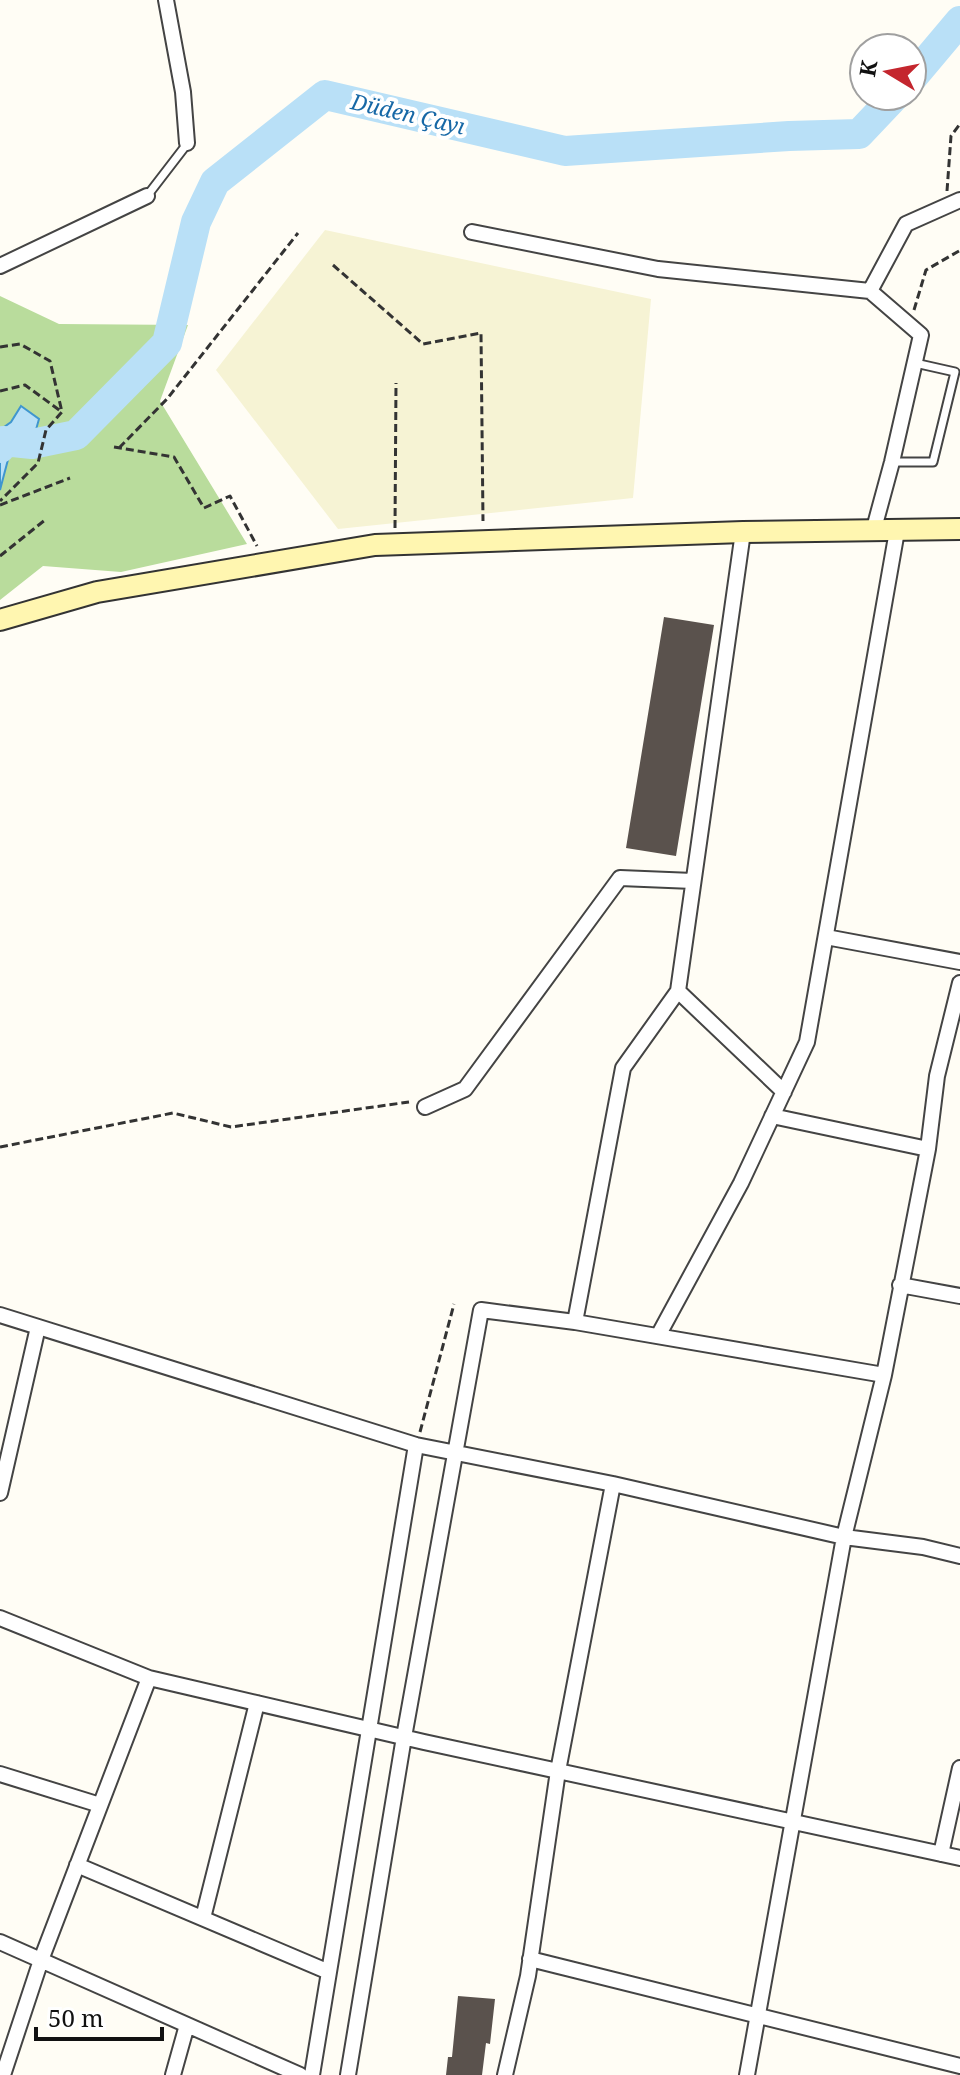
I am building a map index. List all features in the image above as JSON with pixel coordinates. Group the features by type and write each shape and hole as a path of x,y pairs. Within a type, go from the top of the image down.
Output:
{"street":[{"path":"166,0 183,92 187,143"},
{"path":"0,266 147,196"},
{"path":"870,291 906,224 953,203"},
{"path":"472,232 658,269 870,291 921,335 873,532"},
{"path":"0,620 97,592 375,545 743,532 960,529"},
{"path":"658,1336 741,1183 807,1042 897,531"},
{"path":"575,1322 623,1068 678,991 743,532"},
{"path":"425,1107 465,1089 620,878 693,881"},
{"path":"826,937 960,962"},
{"path":"747,2075 844,1537 884,1375 928,1149 937,1076 960,983"},
{"path":"678,991 784,1092"},
{"path":"772,1116 928,1149"},
{"path":"900,1285 960,1296"},
{"path":"348,2075 404,1737 481,1310 575,1322 884,1375"},
{"path":"0,1315 416,1445 613,1484 844,1537 923,1547 960,1556"},
{"path":"0,1493 4,1454 38,1327"},
{"path":"312,2075 416,1445"},
{"path":"505,2075 530,1959 558,1771 613,1484"},
{"path":"0,1618 149,1678 960,1858"},
{"path":"3,2075 41,1960 149,1678"},
{"path":"203,1918 257,1703"},
{"path":"941,1854 960,1768"},
{"path":"0,1774 100,1805"},
{"path":"77,1865 329,1972"},
{"path":"0,1942 300,2075"},
{"path":"530,1959 960,2066"},
{"path":"173,2075 187,2025"}],"lane":[{"path":"147,196 187,143"},
{"path":"892,462 933,462 955,372 915,363"}],"path":[{"path":"953,203 951,136 960,124"},
{"path":"266,563 230,496 204,508 174,457 116,447 167,399 298,233"},
{"path":"909,325 926,270 959,251"},
{"path":"333,265 423,344 481,333 483,541"},
{"path":"0,347 20,344 50,361 62,412"},
{"path":"395,544 396,383"},
{"path":"0,391 25,385 62,412"},
{"path":"0,503 38,463 46,430 62,412"},
{"path":"0,503 70,478"},
{"path":"0,556 45,520"},
{"path":"0,1147 173,1113 231,1127 409,1102 425,1107"},
{"path":"416,1445 454,1304"}],"shaded area":[{"path":"325,230 651,299 633,498 338,529 216,370"}],"green space":[{"path":"0,296 59,324 188,325 160,401 247,544 121,572 43,566 0,600"}],"water":[{"path":"21,406 39,419 32,444 10,452 0,490 0,430 11,422"}],"building":[{"path":"664,617 714,625 676,856 626,848"},
{"path":"458,1996 495,1999 490,2044 486,2043 482,2075 446,2075 448,2057 452,2057"}],"waterway":[{"name":"Düden Çayı","path":"928,59 960,21"},
{"name":"Düden Çayı","path":"0,448 3,441 32,444 76,435 167,343 196,222 215,182 325,95 565,151 859,134 880,112"}]}
